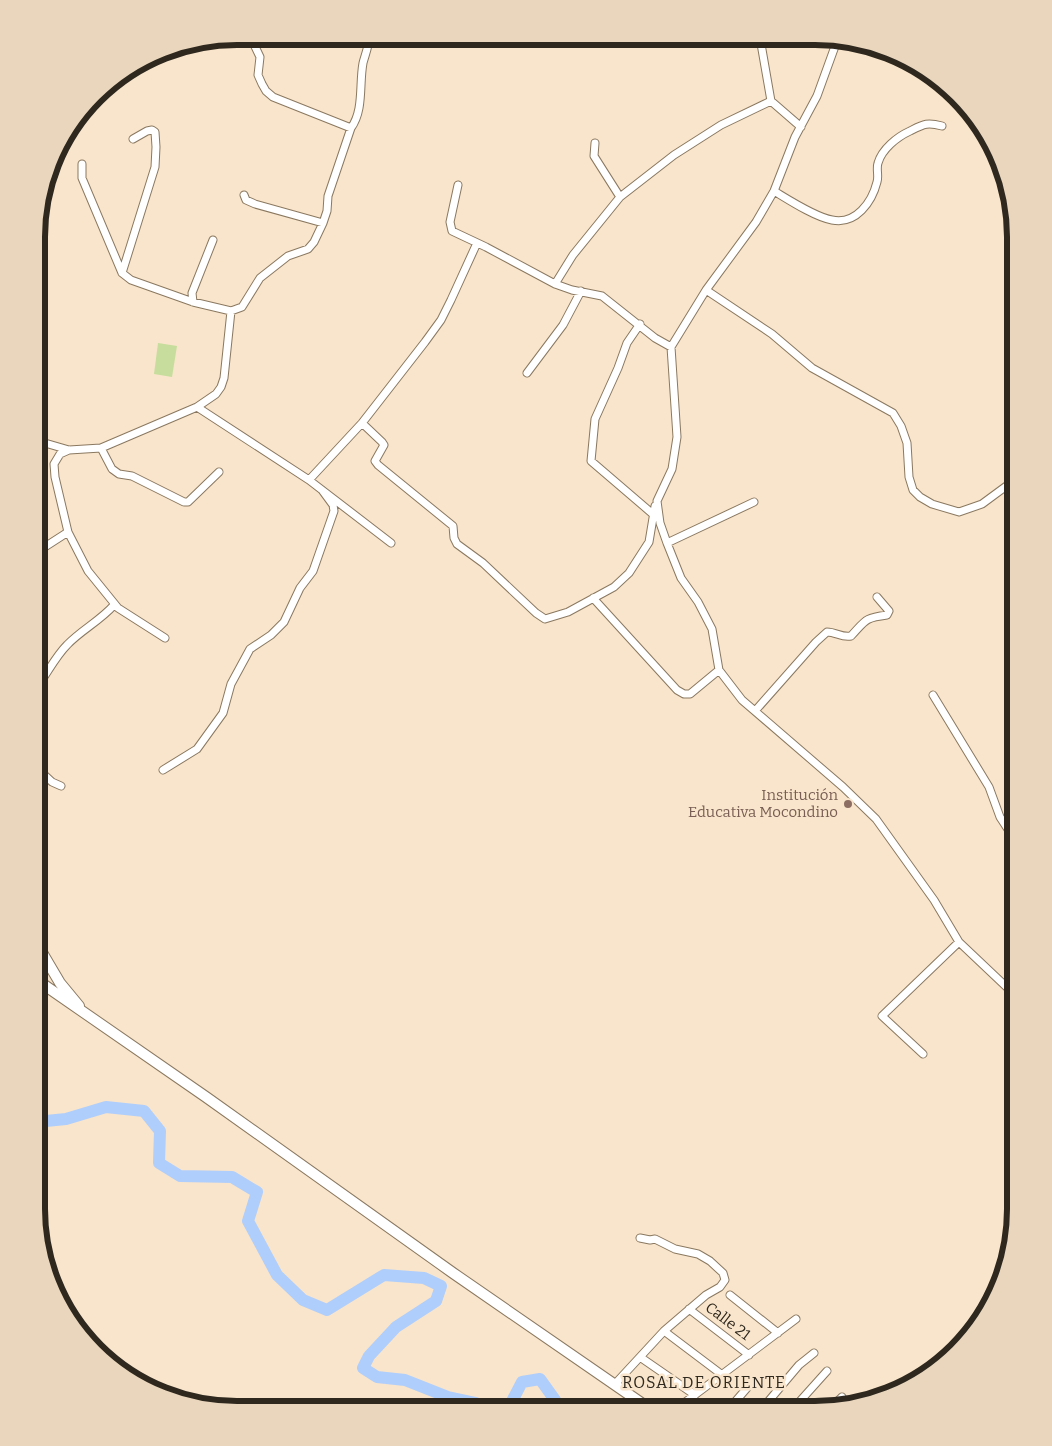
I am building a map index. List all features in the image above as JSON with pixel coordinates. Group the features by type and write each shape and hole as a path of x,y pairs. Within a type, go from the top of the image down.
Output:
{"main road":[{"path":"45,958 60,983 90,1018"},
{"path":"45,986 206,1096 461,1278 639,1401"}],"street":[{"path":"254,45 260,57 258,74 266,91 273,97 351,128"},
{"path":"82,164 82,178 122,273 131,280 193,302 231,311 242,308 260,278 288,256 308,249 314,242 323,223 327,211 328,196 351,128 356,120 367,45"},
{"path":"761,45 771,101 801,127"},
{"path":"362,423 384,445 375,461 378,465 453,526 454,538 458,544 483,563 536,613 545,619 568,612 614,587 629,573 649,542 657,501 672,469 677,437 671,347 706,290 756,222 774,192 795,138 817,96 835,46"},
{"path":"555,284 572,255 620,197 674,155 721,125 771,101"},
{"path":"774,192 811,212 832,220 849,220 863,210 871,198 878,181 878,164 885,150 901,135 924,124 930,123 942,126"},
{"path":"122,273 155,166 155,132 152,130 147,131 133,140"},
{"path":"595,143 594,156 620,197"},
{"path":"458,185 450,222 452,231 555,284 602,296 640,324 655,338 671,347"},
{"path":"244,195 246,200 255,204 323,223"},
{"path":"193,302 192,292 213,240"},
{"path":"309,480 362,423 441,320 477,243"},
{"path":"706,290 772,334 812,368 892,413 902,426 906,443 909,477 913,490 920,497 932,504 959,512 982,504 1007,486"},
{"path":"526,373 563,325 581,291"},
{"path":"45,444 69,450 101,448 197,407 216,394 224,378 231,311"},
{"path":"640,324 627,343 596,419 591,461 654,515"},
{"path":"197,407 309,480 390,543"},
{"path":"101,448 112,469 119,474 132,476 184,502 188,502 219,472"},
{"path":"69,450 60,454 54,464 55,477 68,532 88,571 114,605 165,638"},
{"path":"163,770 197,749 223,713 231,684 250,649 271,635 284,622 300,588 313,571 334,511 333,505 322,490"},
{"path":"657,501 660,523 666,543 681,578 698,602 712,628 720,670 742,700 876,819 934,900 959,942 1007,987"},
{"path":"666,543 754,502"},
{"path":"45,547 68,532"},
{"path":"755,711 827,632 846,637 852,636 859,625 866,619 887,615 889,611 876,597"},
{"path":"593,598 677,690 684,694 690,694 720,670"},
{"path":"45,676 65,647 82,631 107,614 114,605"},
{"path":"933,695 989,787 1000,817 1007,827"},
{"path":"45,775 52,782 61,786"},
{"path":"922,1054 882,1016 959,942"},
{"path":"615,1384 664,1331 689,1308 706,1295 720,1288 725,1280 723,1273 710,1261 698,1254 675,1250 655,1239 640,1238"},
{"path":"730,1295 778,1333"},
{"name":"Calle 21","path":"689,1308 750,1354"},
{"path":"687,1401 720,1374 796,1319"},
{"path":"664,1331 720,1374"},
{"path":"769,1401 799,1365 814,1353"},
{"path":"640,1357 695,1395"},
{"path":"800,1401 827,1371"},
{"path":"736,1401 747,1388"}],"green space":[{"path":"158,343 177,346 172,377 154,374"}],"waterway":[{"path":"45,1121 66,1119 106,1107 144,1111 160,1131 159,1163 180,1176 232,1177 257,1192 248,1221 277,1275 303,1300 327,1310 384,1275 424,1278 441,1286 436,1301 396,1327 369,1356 363,1368 377,1377 405,1380 448,1397 467,1401"},
{"path":"512,1401 522,1382 540,1379 555,1401"}],"place":[{"name":"Institución Educativa Mocondino","path":"848,804"}],"district":[{"name":"ROSAL DE ORIENTE","path":"704,1382"}]}
